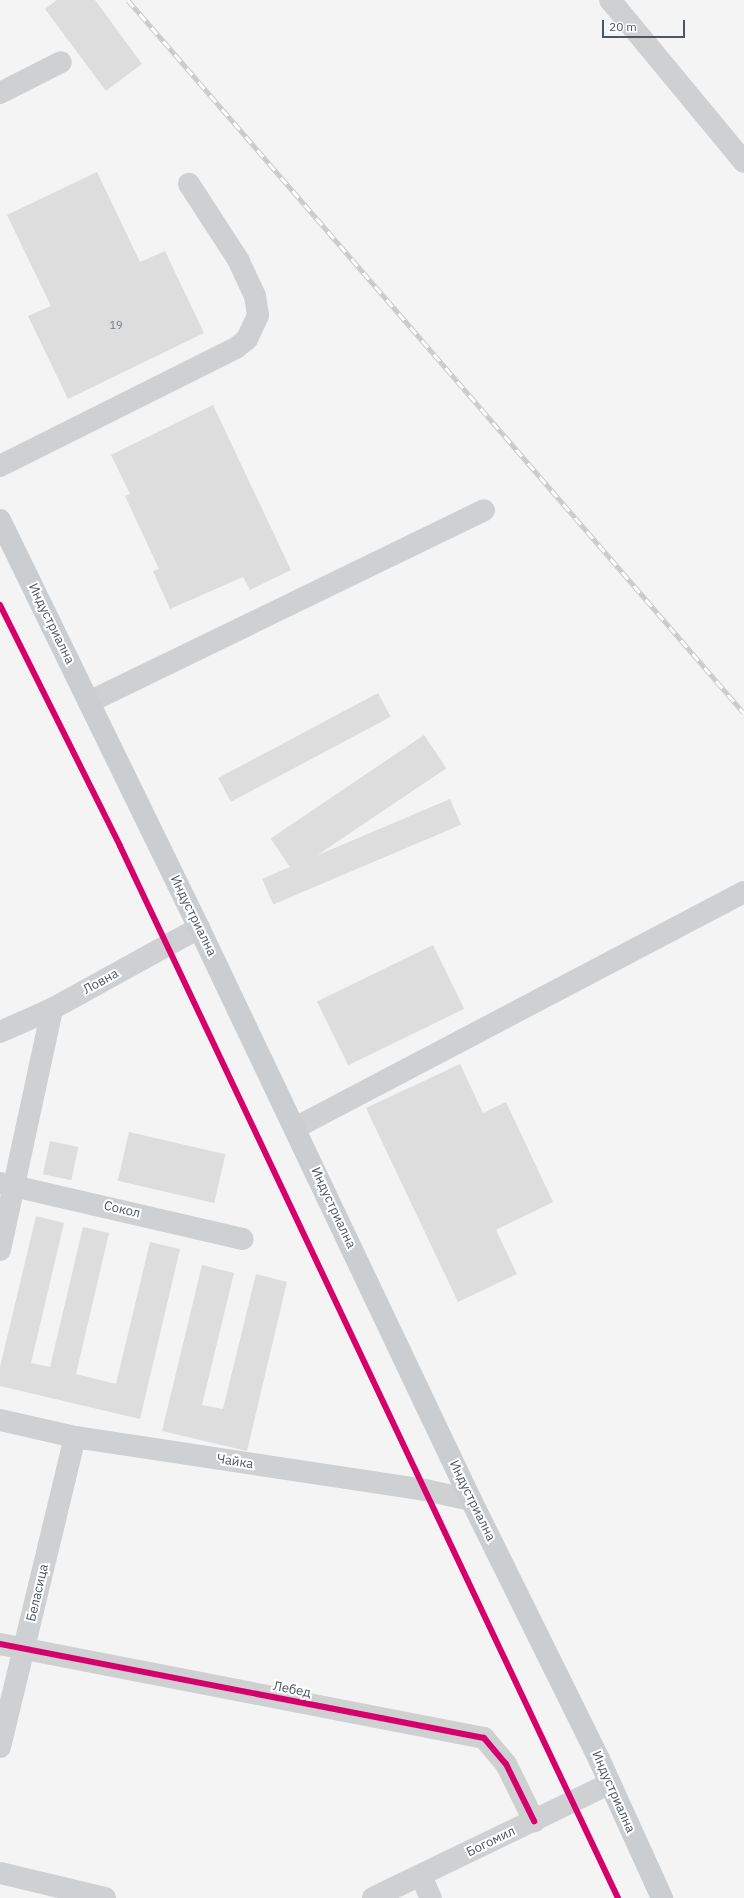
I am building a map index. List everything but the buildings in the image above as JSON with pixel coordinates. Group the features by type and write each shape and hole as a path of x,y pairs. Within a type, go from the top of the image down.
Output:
{"main road":[{"name":"Индустриална","path":"0,520 199,928 471,1500 609,1784 662,1898"}],"street":[{"path":"610,0 744,162"},
{"path":"0,93 61,62"},
{"path":"0,466 236,348 247,339 258,315 255,296 239,261 188,184"},
{"path":"89,702 484,510"},
{"path":"295,1128 744,892"},
{"name":"Ловна","path":"0,1032 52,1009 199,928"},
{"path":"0,1250 8,1185 52,1009"},
{"name":"Сокол","path":"8,1185 243,1239"},
{"name":"Чайка","path":"0,1420 75,1437 425,1490 471,1500"},
{"name":"Беласица","path":"0,1748 25,1650 75,1437"},
{"name":"Лебед","path":"0,1644 484,1738 506,1764 534,1821"},
{"name":"Богомил","path":"373,1898 609,1784"},
{"path":"0,1873 105,1898"},
{"path":"421,1876 431,1898"}],"railway":[{"path":"128,0 744,713"}],"cycle path":[{"path":"0,605 120,846 618,1898"},
{"path":"0,1644 484,1738 506,1764 534,1821"}]}
